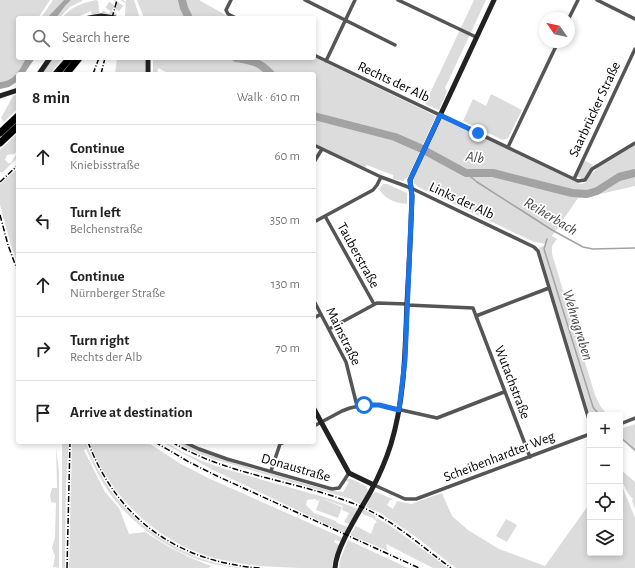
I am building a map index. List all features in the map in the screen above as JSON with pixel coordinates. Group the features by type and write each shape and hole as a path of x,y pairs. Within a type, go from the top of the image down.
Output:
{"highway":[{"path":"58,72 68,60"},
{"path":"68,72 77,60"},
{"path":"0,133 16,118"},
{"path":"0,143 16,128"}],"street":[{"path":"231,0 226,10 228,14 232,16"},
{"path":"305,0 396,45"},
{"path":"326,61 356,0"},
{"path":"398,0 476,37"},
{"path":"335,568 337,557 349,530 374,485 391,444 399,410 404,366 412,208 410,180 494,0"},
{"path":"572,12 578,0"},
{"path":"597,0 635,19"},
{"path":"508,147 555,48"},
{"name":"Saarbrücker Straße","path":"574,179 635,49"},
{"name":"Rechts der Alb","path":"316,56 574,179"},
{"path":"40,72 49,60"},
{"path":"148,60 148,72"},
{"path":"0,96 16,91"},
{"path":"574,179 578,181 584,180 592,169 635,142"},
{"name":"Links der Alb","path":"316,146 381,177 411,188 534,247 538,251 549,288"},
{"path":"316,159 322,149"},
{"path":"316,221 373,190 381,177"},
{"name":"Tauberstraße","path":"325,216 374,304"},
{"path":"329,329 380,302 407,305 473,308 476,316 549,288 587,413"},
{"name":"Mainstraße","path":"316,305 346,362 357,406"},
{"path":"316,317 321,314"},
{"name":"Wutachstraße","path":"476,316 530,457"},
{"path":"316,425 342,411 357,406 379,405 437,418 504,392"},
{"path":"316,413 349,473 374,485"},
{"path":"623,423 635,418"},
{"name":"Scheibenhardter Weg","path":"374,485 405,499 416,499 587,435"},
{"name":"Donaustraße","path":"189,444 205,451 335,489 342,486 349,473"},
{"path":"271,471 279,444"}],"shaded area":[{"path":"0,0 50,0 39,16 16,16 16,60 25,60 19,71 16,72 13,77 9,80 0,82"},
{"path":"53,0 64,0 49,16 42,16"},
{"path":"64,0 71,0 58,16 49,16"},
{"path":"71,0 82,0 70,7 61,16 58,16"},
{"path":"96,0 98,1 100,16 92,16 91,11 80,16 64,16 73,8"},
{"path":"126,0 134,0 139,16 125,16"},
{"path":"137,0 199,0 227,16 143,16"},
{"path":"474,0 486,0 445,88 447,91 439,110 425,104"},
{"path":"316,58 436,116 408,177 403,181 393,179 393,175 367,165 365,168 316,144 316,72 166,72 158,68 157,72 153,72 153,60 316,60"},
{"path":"25,60 34,60 25,72 18,72"},
{"path":"52,60 61,60 52,72 43,72"},
{"path":"117,60 145,60 145,72 115,72"},
{"path":"16,74 16,82 9,87 0,89 0,82 9,80"},
{"path":"491,94 522,110 508,138 503,140 463,121 473,99 486,106"},
{"path":"16,95 16,110 4,122 1,118 13,96"},
{"path":"441,117 580,184 585,183 601,165 635,144 635,186 578,198 552,236 557,239 552,246 552,254 595,395 605,412 589,412 539,248 547,244 534,242 418,187 414,183 413,178"},
{"path":"16,135 16,152 14,154 7,155 5,160 8,163 11,163 16,155 16,159 3,172 0,172 0,150"},
{"path":"584,160 593,165 586,178 583,179 576,176"},
{"path":"16,170 16,260 0,205 0,184"},
{"path":"383,184 387,184 407,193 407,204 398,203 387,198 379,189"},
{"path":"635,424 635,452 623,441 623,428"},
{"path":"62,444 69,444 66,485 65,568 62,568"},
{"path":"72,444 87,444 96,467 110,490 127,510 147,528 169,543 193,555 218,564 245,568 227,567 208,563 172,548 156,538 126,513 114,499 102,481 86,449 84,450 105,492 119,508 129,534 145,532 169,547 211,566 208,568 69,568"},
{"path":"90,444 150,444 181,464 208,478 343,538 341,542 335,540 334,542 339,545 333,560 332,568 282,567 244,564 208,556 185,547 164,535 145,521 112,485"},
{"path":"166,444 169,444 198,459 244,475 320,496 358,509 350,524 344,522 349,513 342,510 343,506 320,498 342,507 338,518 316,510 320,499 318,501 315,499 307,500 306,505 314,513 348,527 345,533 213,470"},
{"path":"180,444 185,444 230,462 259,471 331,491 343,492 349,482 346,481 347,479 351,479 366,486 368,491 361,505 351,499 213,459"},
{"path":"56,447 59,472 59,568 53,567 55,556 52,548 55,537 56,503 51,502 50,495 52,488 57,488"},
{"path":"623,472 635,482 635,509 632,501 633,499 623,483"},
{"path":"623,488 635,518 635,568 456,568 412,534 380,513 366,507 371,496 376,492 392,499 387,505 393,509 397,501 411,504 442,493 452,516 468,530 499,549 545,566 587,507 587,556 623,556"},
{"path":"363,509 375,516 376,520 372,518 361,512"},
{"path":"377,518 392,527 448,568 433,568 386,544 388,551 350,535 356,526 371,534 375,523 377,523"},
{"path":"506,519 517,525 507,542 496,536"},
{"path":"348,540 408,568 339,568 340,560"}],"waterway":[{"name":"Alb","path":"182,0 188,16"},
{"name":"Alb","path":"247,60 255,62 269,72"},
{"name":"Alb","path":"316,117 395,137 420,148 466,173 493,173 572,193 587,194 597,191 619,177 635,173"},
{"name":"Reiherbach","path":"466,173 477,182 552,230 583,247 593,249 635,248"},
{"name":"Wehragraben","path":"547,239 544,249 593,407 597,412"},
{"path":"623,440 635,450"}],"tunnel":[{"path":"103,16 115,0"},
{"path":"111,16 123,0"}],"railway":[{"path":"113,16 117,0"},
{"path":"94,72 98,60"},
{"path":"102,72 104,60"},
{"path":"0,182 16,167"},
{"path":"0,215 8,245 16,267"},
{"path":"67,568 70,444"},
{"path":"89,444 100,469 116,493 134,514 154,532 177,546 203,557 230,564 260,568"},
{"path":"158,444 217,476 419,568"},
{"path":"176,444 216,463 311,489 357,505 394,525 451,568"}],"route":[{"path":"364,405 379,405 399,410 405,360 412,196 410,180 440,115 478,133"}]}
